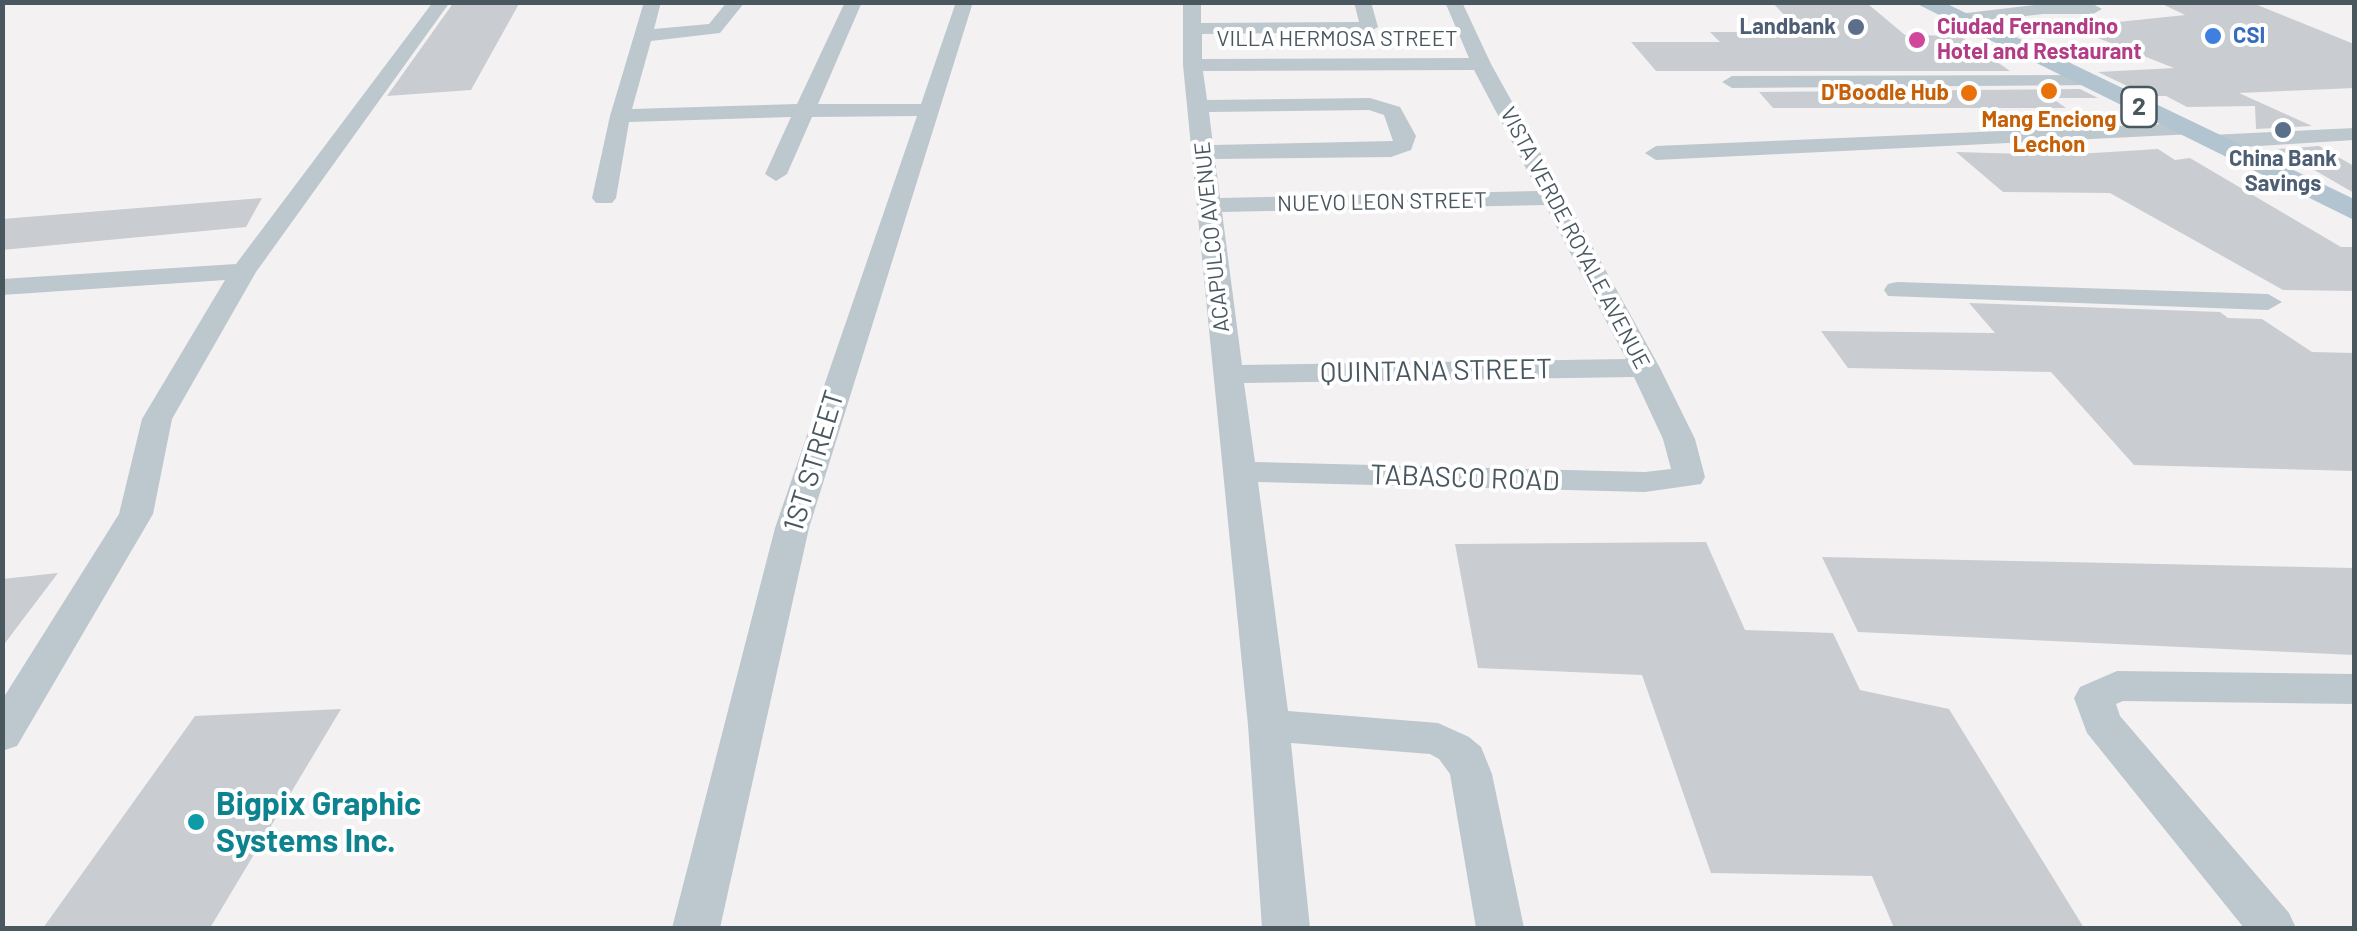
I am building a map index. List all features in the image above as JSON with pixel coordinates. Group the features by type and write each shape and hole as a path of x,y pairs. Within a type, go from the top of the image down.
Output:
{"main road":[{"name":"2","path":"1924,2 2354,211"}],"street":[{"path":"2,734 136,514 157,419 244,271 442,2"},
{"path":"604,198 620,116 653,2"},
{"path":"642,36 714,29 737,2"},
{"path":"776,174 854,2"},
{"name":"1ST STREET","path":"696,928 792,528 965,2"},
{"name":"ACAPULCO AVENUE","path":"1192,2 1193,65 1241,472 1286,928"},
{"path":"1194,29 1369,27 1362,2"},
{"name":"VISTA VERDE ROYALE AVENUE","path":"1453,2 1481,64 1645,368 1679,440 1689,477"},
{"path":"1958,19 2043,9 2093,9"},
{"name":"VILLA HERMOSA STREET","path":"1193,65 1481,64"},
{"path":"1732,82 2086,81"},
{"path":"1198,106 1370,104 1394,111 1405,136 1402,146 1391,150 1204,152"},
{"path":"620,116 685,111 929,110"},
{"path":"1656,153 2186,129"},
{"path":"2212,142 2354,134"},
{"name":"NUEVO LEON STREET","path":"1208,205 1554,198"},
{"path":"2,286 244,271"},
{"path":"1897,290 2268,302"},
{"name":"QUINTANA STREET","path":"1227,374 1645,368"},
{"name":"TABASCO ROAD","path":"1241,472 1644,482 1689,477"},
{"path":"2272,928 2101,722 2094,698 2117,686 2354,689"},
{"path":"1268,725 1438,739 1466,758 1500,928"}],"building":[{"path":"454,2 520,2 471,90 387,96"},
{"path":"1772,2 1868,4 1905,35 1960,36 2010,71 1656,71 1631,42 1720,42 1710,32 1800,32"},
{"path":"2158,2 2250,2 2354,44 2354,88 2239,93 2312,126 2256,129 2255,106 2187,107 2166,96 2148,96 2098,72 2174,68 2070,27 2185,15"},
{"path":"2080,89 2098,98 2052,98 2066,108 1773,108 1759,92"},
{"path":"2319,146 2354,166 2354,193 2278,149"},
{"path":"2158,149 2175,160 2190,158 2341,247 2354,247 2354,291 2283,290 2110,193 2003,192 1956,152 2061,155"},
{"path":"262,198 246,227 2,250 2,219"},
{"path":"1969,303 2220,312 2228,318 2262,319 2312,352 2354,353 2354,471 2134,465 2051,372 1848,368 1821,331 1995,333"},
{"path":"1706,542 1745,630 1833,633 1860,690 1949,709 2084,928 1894,928 1872,876 1711,873 1642,675 1478,668 1455,544"},
{"path":"1822,557 2354,568 2354,655 1858,632"},
{"path":"58,573 2,647 2,579"},
{"name":"Bigpix Graphic Systems Inc.","path":"341,709 210,928 43,928 195,716"}],"place":[{"name":"Landbank","path":"1856,27"},
{"name":"CSI","path":"2213,36"},
{"name":"Ciudad Fernandino Hotel and Restaurant","path":"1917,40"},
{"name":"Mang Enciong Lechon","path":"2049,91"},
{"name":"D'Boodle Hub","path":"1969,93"},
{"name":"China Bank Savings","path":"2283,130"},
{"name":"Bigpix Graphic Systems Inc.","path":"196,822"}]}
